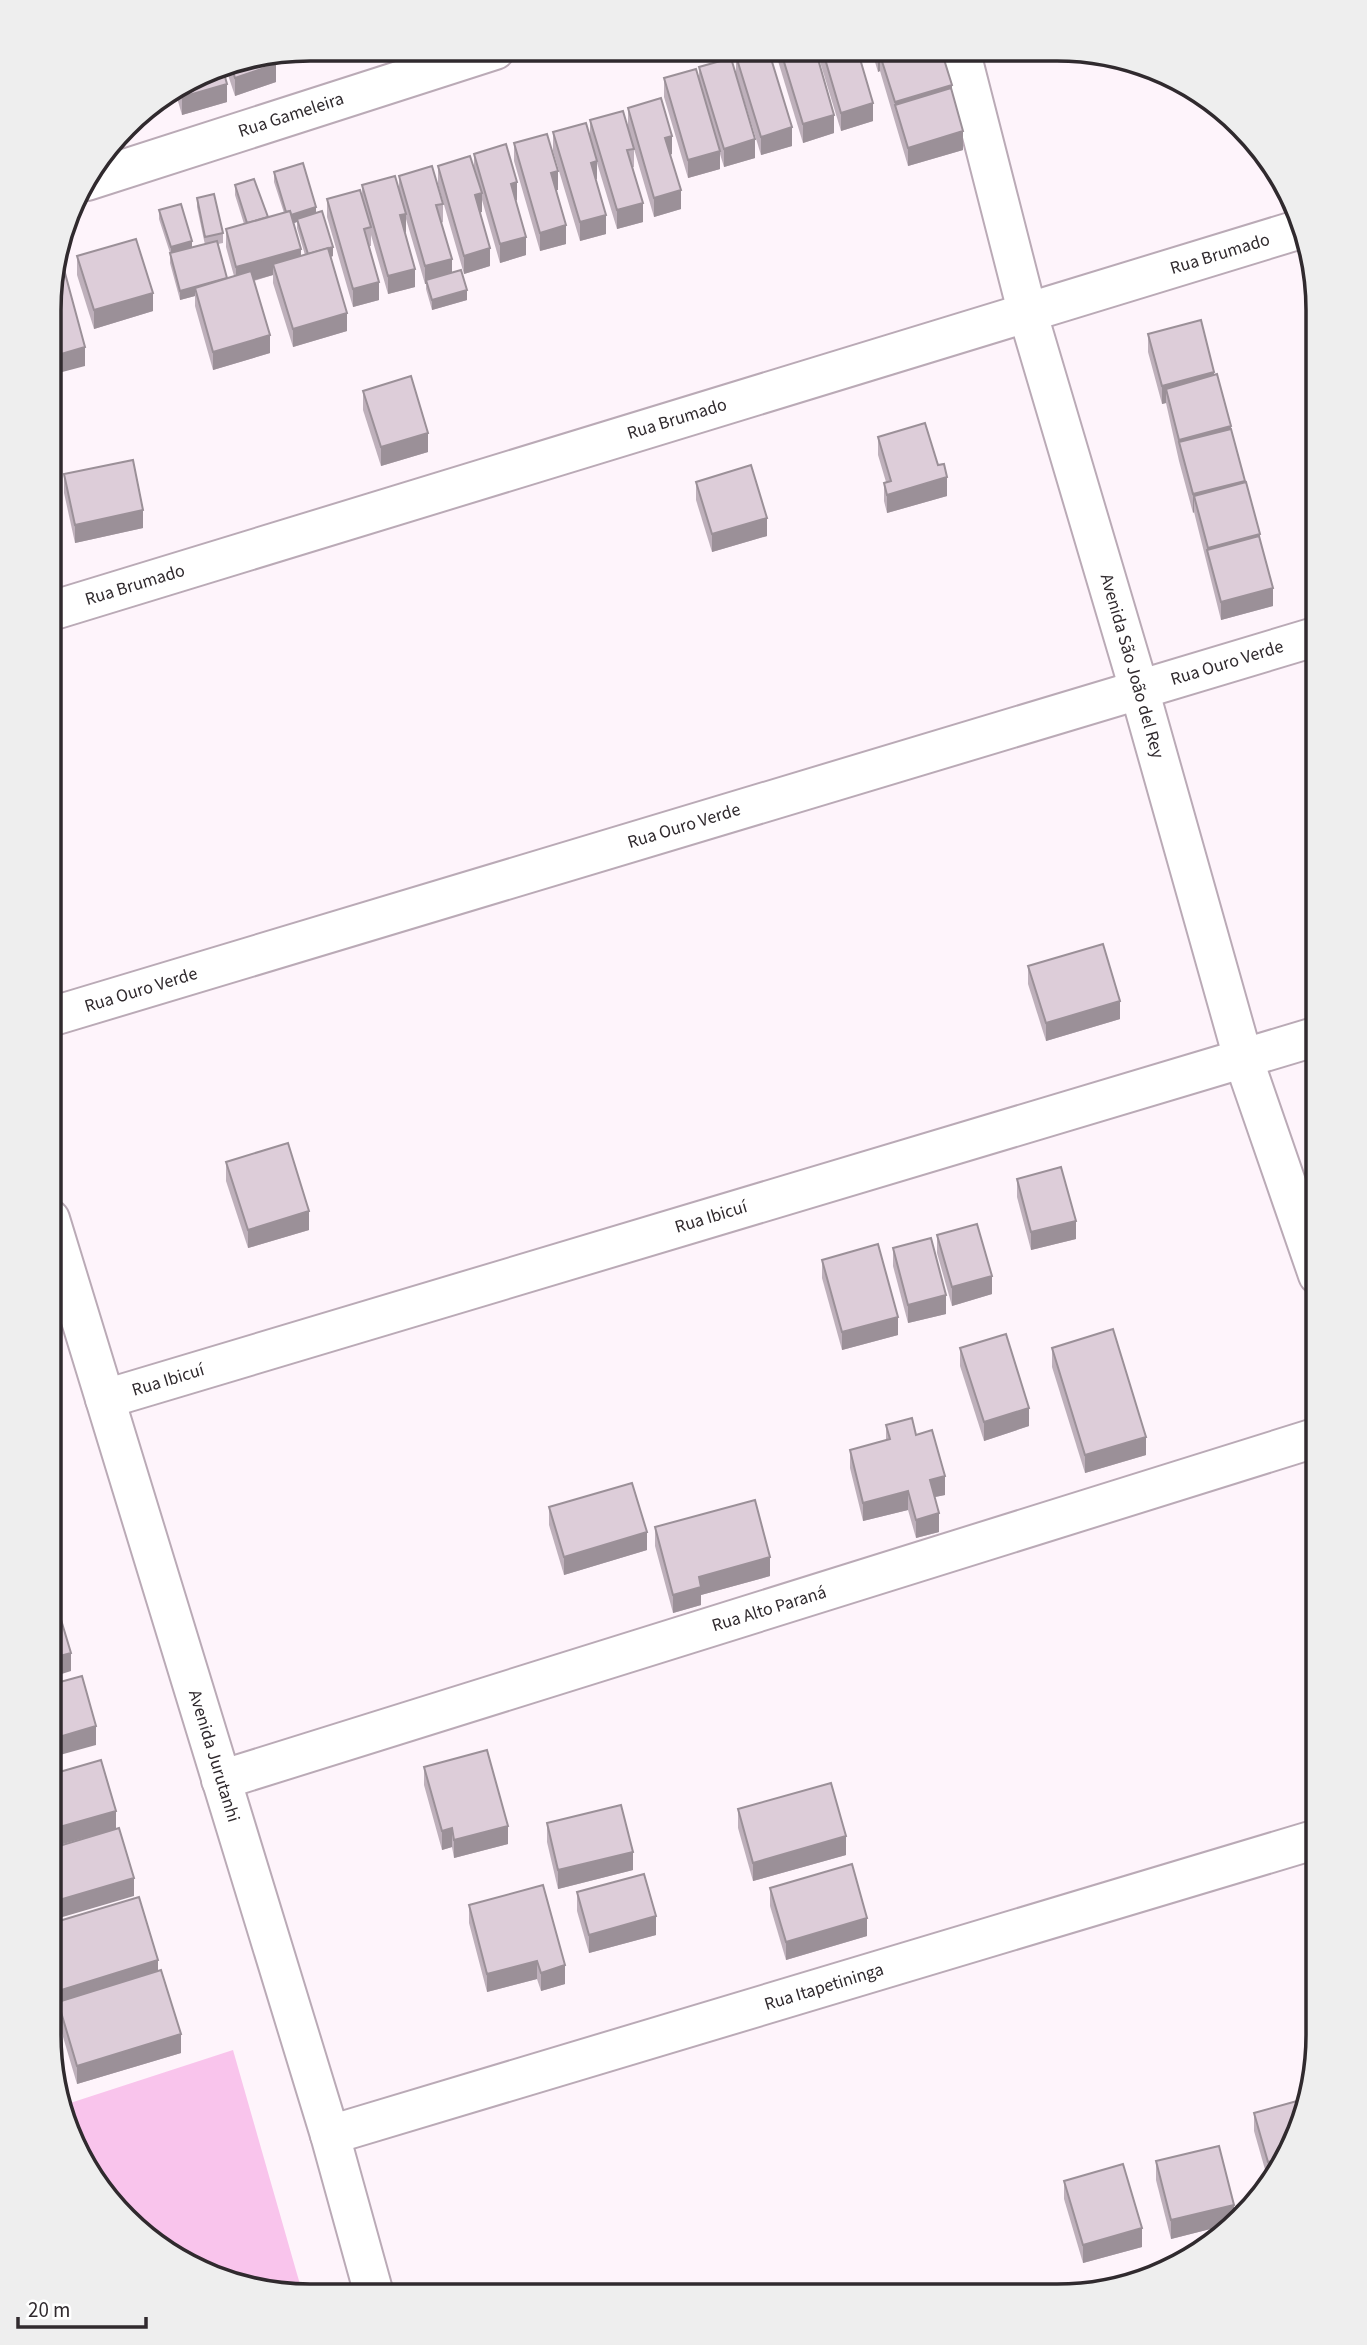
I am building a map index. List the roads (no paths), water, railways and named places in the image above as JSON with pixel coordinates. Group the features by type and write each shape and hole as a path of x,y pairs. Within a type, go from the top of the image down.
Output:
{"street":[{"name":"Avenida São João del Rey","path":"963,61 1027,311 1139,689 1244,1058 1306,1240"},
{"name":"Rua Gameleira","path":"100,177 458,62"},
{"name":"Rua Brumado","path":"61,608 1293,231"},
{"name":"Rua Ouro Verde","path":"61,1014 1306,640"},
{"name":"Rua Ibicuí","path":"105,1399 1306,1039"},
{"name":"Avenida Jurutanhi","path":"61,1255 330,2135 371,2284"},
{"name":"Rua Alto Paraná","path":"221,1780 1306,1441"},
{"name":"Rua Itapetininga","path":"330,2135 1306,1842"}]}
